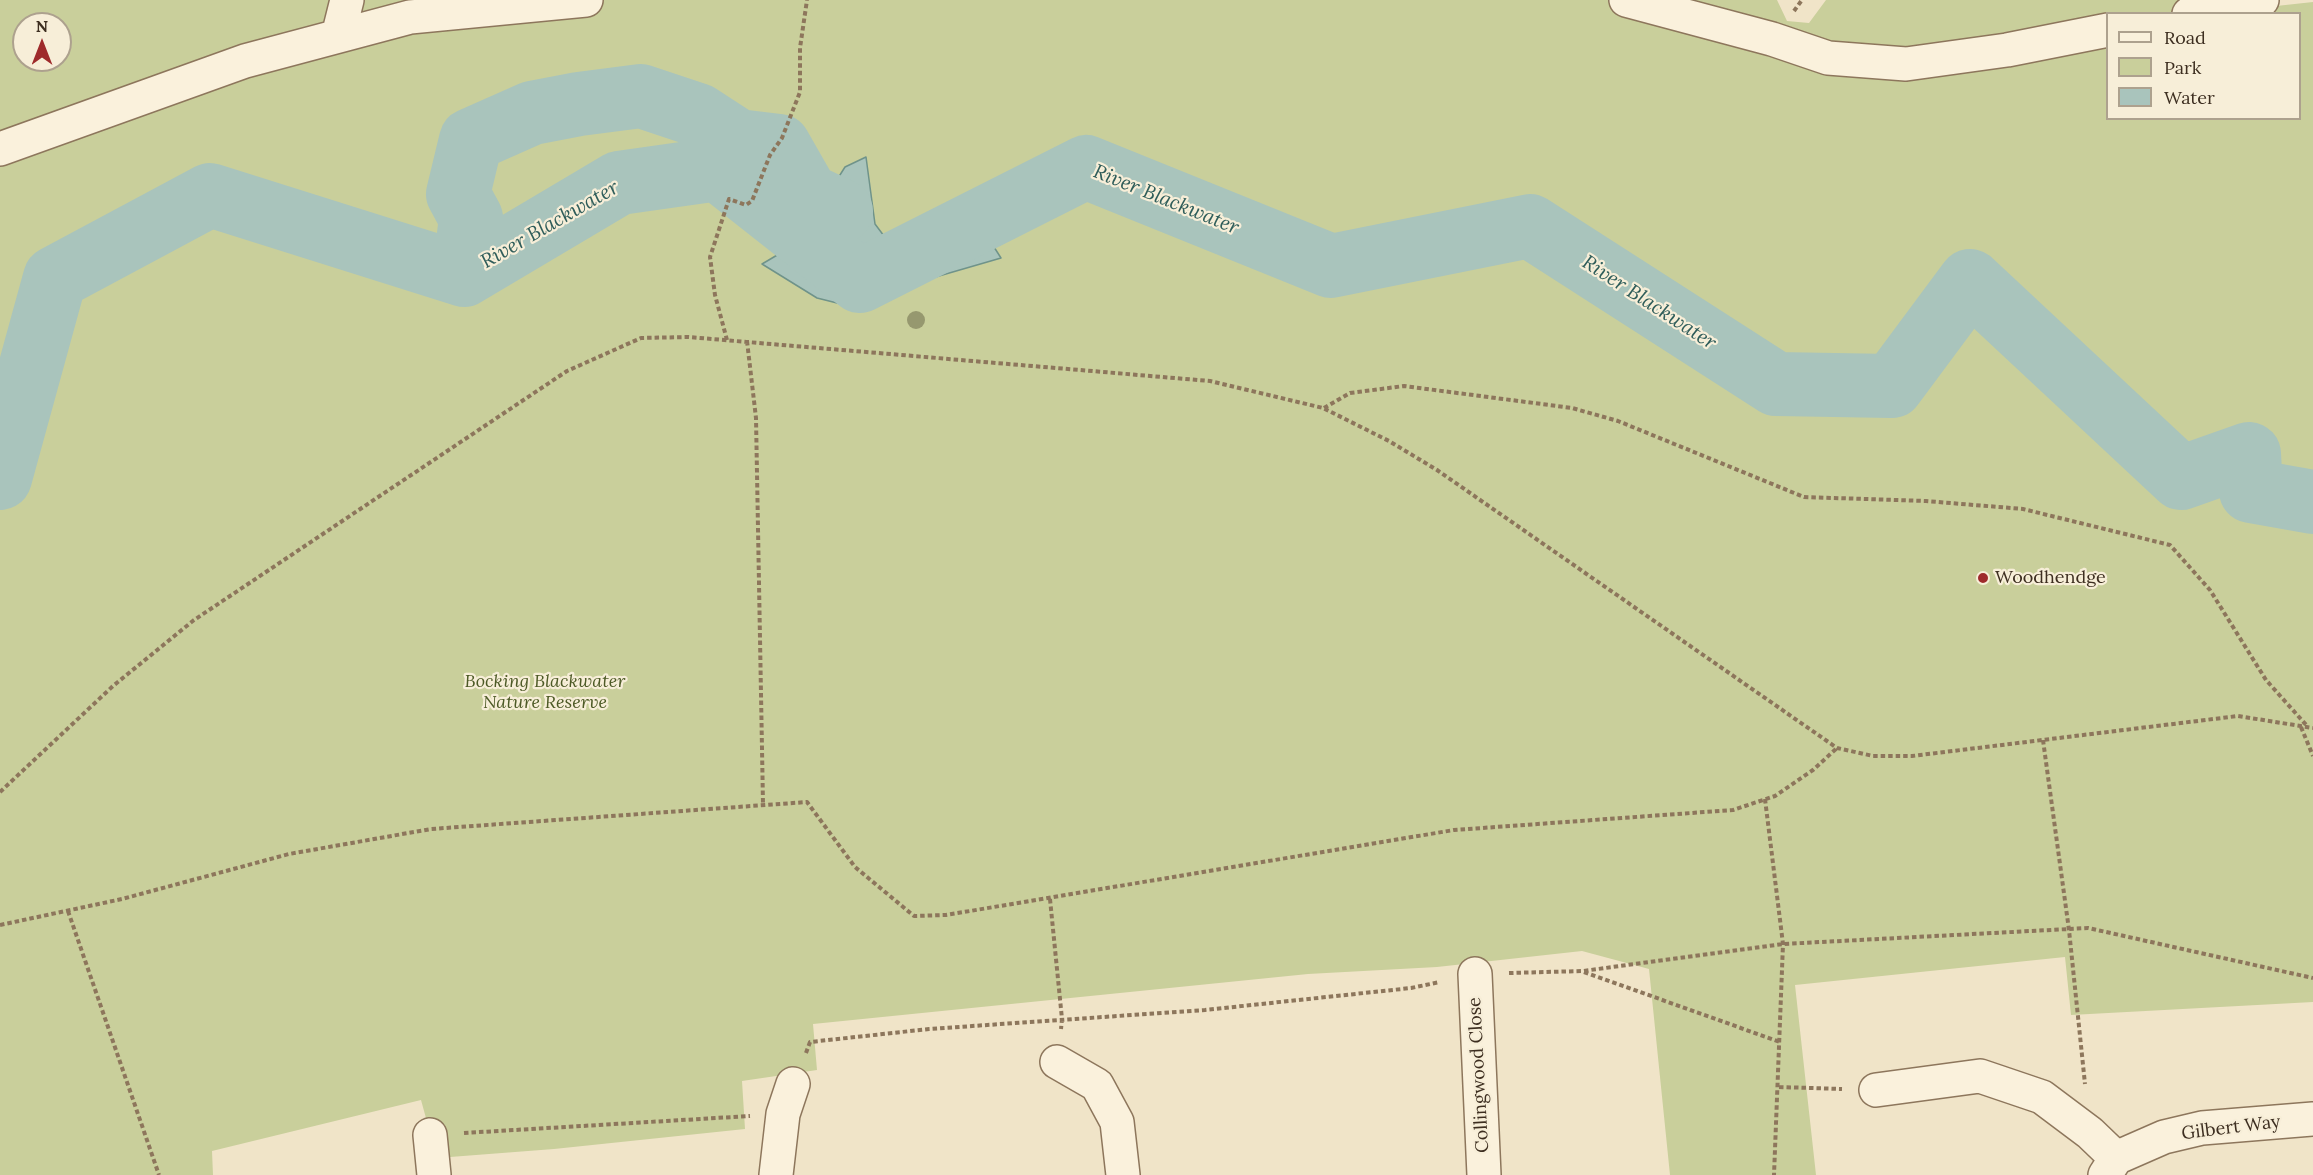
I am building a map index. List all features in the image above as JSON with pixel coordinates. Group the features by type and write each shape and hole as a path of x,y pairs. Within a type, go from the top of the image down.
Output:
{"street":[{"path":"338,36 347,0"},
{"path":"0,149 245,61 410,17 586,0"},
{"path":"1626,0 1772,39 1828,58 1906,64 2007,50 2106,30"},
{"path":"2199,12 2262,0"},
{"name":"Collingwood Close","path":"1475,974 1484,1175"},
{"path":"1057,1062 1097,1085 1117,1122 1124,1175"},
{"name":"Gilbert Way","path":"1876,1090 1980,1076 2042,1097 2090,1133 2111,1166 2164,1137 2202,1128 2313,1119"},
{"path":"777,1175 788,1099"},
{"path":"430,1135 434,1175"}],"path":[{"path":"727,340 715,295 710,257 729,199 746,205 752,201 770,154 782,138 800,92 800,48 807,0"},
{"path":"0,792 113,686 194,620 567,371 641,338 688,337 747,341 1210,381 1323,408 1389,441 1437,470 1837,748 1873,756 1912,756 2238,716 2311,728"},
{"path":"747,341 756,418 763,804"},
{"path":"1323,408 1350,393 1404,386 1572,408 1618,421 1804,497 1926,501 2023,509 2170,545 2210,590 2266,680 2311,728"},
{"path":"2301,727 2313,756"},
{"path":"2043,740 2069,930 2090,1133"},
{"path":"0,925 68,911 289,854 431,829 807,802 855,867 915,916 946,915 1454,831 1733,810 1765,800 1814,770 1837,748"},
{"path":"1765,800 1783,944 1774,1175"},
{"path":"1050,898 1062,1018 1057,1062"},
{"path":"68,911 159,1175"},
{"path":"430,1135 788,1099 810,1042 1062,1018 1205,1010 1411,987 1475,974 1583,971 1783,944 2088,928 2313,978"},
{"path":"1583,971 1780,1042"},
{"path":"1779,1087 1876,1090"}],"green space":[{"name":"Bocking Blackwater Nature Reserve","path":"0,0 1777,0 1787,21 1809,23 1826,0 2198,0 2188,12 2106,12 2106,120 2301,120 2301,12 2221,12 2313,2 2313,1002 2071,1015 2065,957 1795,985 1816,1175 1670,1175 1649,969 1582,951 1437,967 1308,974 813,1024 817,1070 742,1081 745,1129 554,1149 437,1158 421,1100 212,1151 213,1175 0,1175"}],"water":[{"path":"866,157 875,224 893,248 957,258 994,247 1001,258 870,296 849,306 817,298 762,264 840,218 842,199 833,186 845,167"}],"waterway":[{"path":"464,275 471,218 458,194 471,140 532,113 579,104 641,96 698,115 738,141 779,146 807,195 841,211"},
{"name":"River Blackwater","path":"0,478 55,278 210,195 464,275 619,183 718,169 860,281 1086,167 1331,266 1530,226 1776,384 1892,386 1970,281 2181,478 2249,454 2251,491 2313,502"}],"place":[{"name":"Woodhendge","path":"1983,578"}]}
